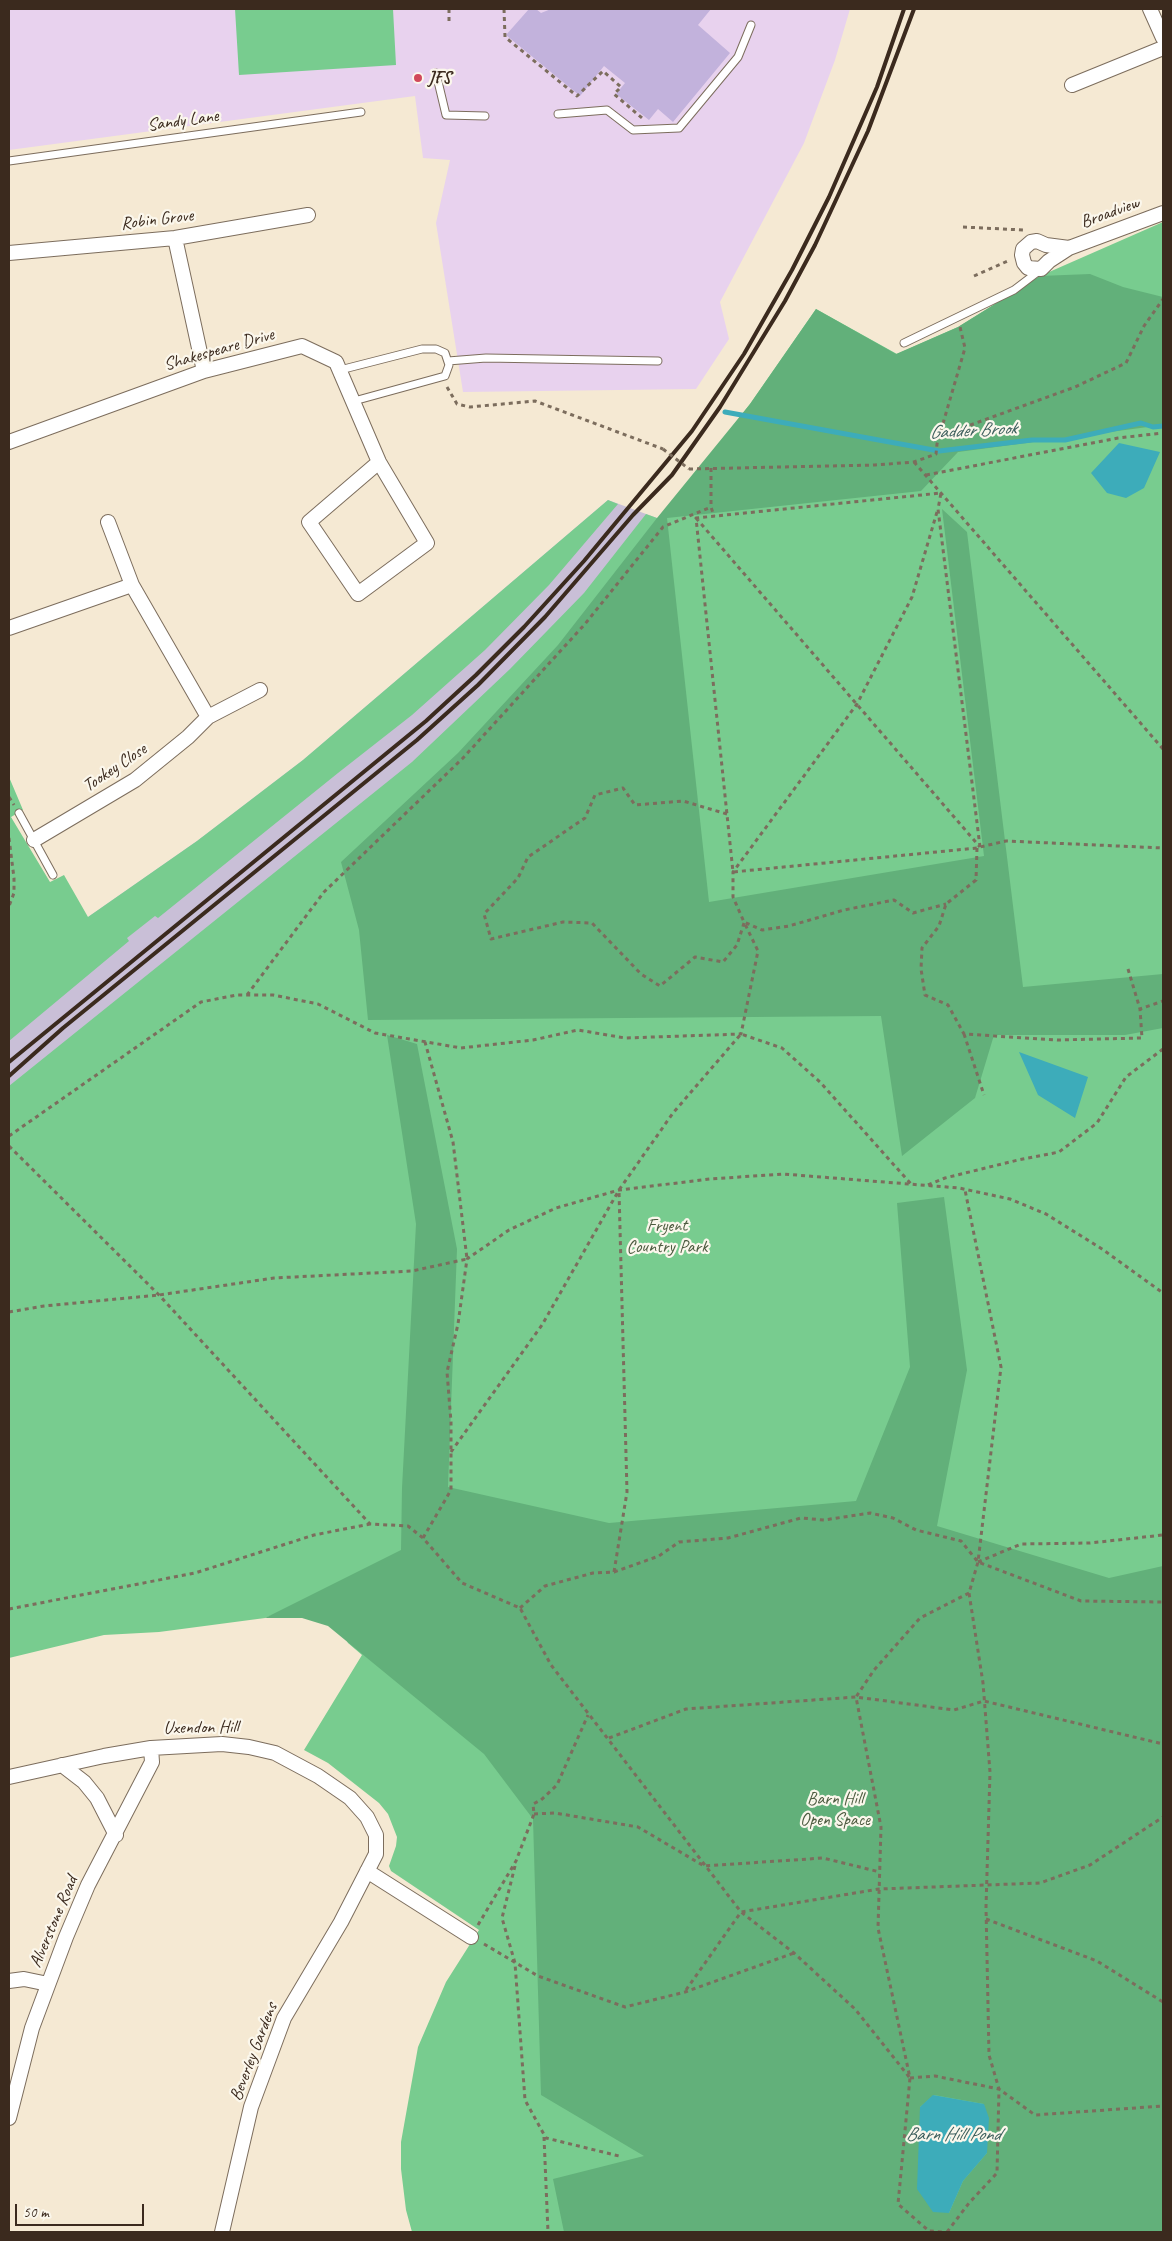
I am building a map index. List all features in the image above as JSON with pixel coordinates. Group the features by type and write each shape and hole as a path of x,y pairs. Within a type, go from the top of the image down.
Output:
{"street":[{"path":"1150,9 1163,38"},
{"path":"1072,85 1163,48"},
{"name":"Broadview","path":"1041,269 1049,261 1069,248 1163,213"},
{"name":"Robin Grove","path":"9,253 175,238 308,215"},
{"path":"175,238 204,372"},
{"name":"Broadview","path":"1031,242 1037,241 1046,245 1069,248"},
{"path":"1031,242 1023,249 1024,263 1028,268 1041,269"},
{"name":"Shakespeare Drive","path":"9,442 204,372 302,346 336,362 379,462 427,543 358,594 309,522 379,462"},
{"path":"108,522 132,585 208,717"},
{"path":"9,628 132,585"},
{"name":"Tookey Close","path":"34,840 135,780 188,737 208,717 260,690"},
{"name":"Uxendon Hill","path":"9,1777 151,1748 222,1744 249,1747 276,1753 318,1776 350,1798 367,1817 376,1836 376,1854"},
{"name":"Alverstone Road","path":"9,2118 32,2028 48,1984 88,1885 116,1835 152,1762 151,1748"},
{"path":"62,1765 84,1782 97,1798 116,1835"},
{"name":"Beverley Gardens","path":"222,2232 251,2107 284,2018 342,1922 376,1854"},
{"path":"366,1871 471,1937"},
{"path":"9,1981 24,1979 48,1984"}],"lane":[{"path":"558,114 608,110 633,130 679,128 738,57 751,26"},
{"path":"436,73 446,115 485,116"},
{"name":"Sandy Lane","path":"9,161 361,112"},
{"path":"904,343 1014,290 1041,269"},
{"path":"340,370 422,349 436,349 445,353 449,365 445,376 354,401"},
{"path":"448,361 486,358 658,361"},
{"path":"19,813 53,875"}],"path":[{"path":"449,9 449,21"},
{"path":"504,9 505,37 577,96 603,71 621,87 614,94 643,118 650,118"},
{"path":"964,227 1024,230 1031,242"},
{"path":"974,276 1022,255"},
{"path":"939,437 1075,387 1126,362 1144,326 1163,299"},
{"path":"441,378 457,404 470,407 535,401 663,449 689,469 875,465 914,462 936,454 937,444 965,348 957,317"},
{"path":"926,475 1118,438 1163,433"},
{"path":"914,462 1163,749"},
{"path":"711,468 711,507 714,516"},
{"path":"733,872 856,704 912,597 942,494"},
{"path":"696,518 942,494"},
{"path":"247,995 324,892 464,758 585,624 663,527 711,507"},
{"path":"744,922 762,930 789,926 844,910 894,900 913,913 946,904 976,880 979,848 938,509"},
{"path":"696,518 979,848"},
{"path":"451,1452 542,1325 619,1190 673,1113 741,1034 758,951 733,897 733,872 696,518"},
{"path":"727,814 683,801 634,805 622,788 595,795 585,818 528,857 518,878 484,914 491,939 564,922 592,923 641,974 660,986 695,957 722,962 737,945 744,922"},
{"path":"9,838 14,878 14,893 9,906"},
{"path":"733,872 979,848 1006,842 1163,848"},
{"path":"946,904 939,926 922,948 920,969 925,995 948,1005 964,1034 984,1095"},
{"path":"964,1034 1056,1040 1142,1038 1140,1008 1128,969"},
{"path":"9,1136 201,1002 247,995 273,995 318,1004 375,1033 461,1048 533,1040 578,1030 625,1038 741,1034 782,1048 820,1082 911,1184"},
{"path":"1140,1008 1163,1001"},
{"path":"423,1538 451,1490 447,1372 458,1324 467,1259 453,1142 425,1042"},
{"path":"926,1186 954,1176 1059,1152 1098,1123 1126,1077 1163,1050"},
{"path":"9,1146 159,1295 370,1524"},
{"path":"9,1312 44,1306 159,1295 274,1278 412,1271 467,1259 509,1230 556,1208 619,1190 710,1179 783,1174 911,1184 965,1190 1010,1199 1046,1214 1102,1249 1163,1293"},
{"path":"614,1572 627,1492 619,1190"},
{"path":"947,2232 969,2203 997,2173 1000,2089 989,2055 986,1884 990,1772 984,1701 969,1593 978,1562 1001,1368 965,1190"},
{"path":"520,1608 544,1586 593,1573 614,1572 659,1556 679,1542 728,1538 801,1518 824,1520 870,1513 893,1518 916,1530 961,1542 978,1562 1081,1601 1163,1602"},
{"path":"9,1609 195,1573 314,1535 370,1524 408,1526 423,1538 462,1583 520,1608 551,1665 741,1912 794,1953 855,2009 910,2078"},
{"path":"978,1562 1021,1544 1090,1543 1163,1535"},
{"path":"942,2232 929,2231 898,2204 910,2078 878,1928 881,1827 856,1697 874,1670 920,1618 969,1593"},
{"path":"609,1738 686,1708 856,1697 954,1710 984,1701 1163,1744"},
{"path":"588,1715 557,1785 541,1800 533,1804 534,1814 516,1861 502,1918 515,1963 525,2100 546,2138 619,2156"},
{"path":"534,1814 555,1813 638,1827 704,1866 823,1858 880,1872"},
{"path":"685,1992 741,1912 879,1889 1040,1882 1090,1865 1163,1817"},
{"path":"516,1861 471,1937 538,1976 625,2007 685,1992 794,1953"},
{"path":"986,1919 1097,1961 1163,2002"},
{"path":"910,2078 935,2076 1000,2089 1035,2114 1163,2106"},
{"path":"544,2134 548,2232"}],"shaded area":[{"path":"9,9 850,9 835,60 804,143 720,302 729,339 696,389 463,392 436,223 450,160 423,158 415,96 9,150"},
{"path":"608,500 657,518 558,644 9,1121 9,990 88,917 197,841 303,760"}],"green space":[{"path":"235,9 393,9 396,65 239,75"},
{"name":"Fryent Country Park","path":"1163,222 1163,2232 412,2232 406,2210 401,2169 401,2142 418,2047 446,1982 479,1930 391,1871 389,1866 397,1837 388,1814 379,1803 328,1763 304,1750 362,1655 348,1643 323,1596 265,1618 159,1632 104,1635 9,1658 9,1086 412,762 510,669 584,593 646,514 657,518 667,517 750,404 816,309 897,354 958,327 1040,276"},
{"path":"1090,274 1123,287 1163,297 1163,425 958,452 921,491 667,518 709,902 984,856 942,509 967,532 1023,987 1163,974 1163,1028 1125,1035 994,1035 975,1098 902,1156 881,1016 368,1020 359,930 341,862 458,753 558,645 657,518 750,404 816,309 896,354 958,327 1040,276"},
{"path":"608,500 618,504 549,585 485,650 412,715 158,918 155,916 127,938 129,941 9,1041 9,777 23,810 11,817 50,882 64,875 88,917 197,841 303,760"},
{"name":"Barn Hill Open Space","path":"387,1035 417,1044 457,1249 448,1487 609,1523 856,1501 910,1367 897,1203 944,1197 967,1370 937,1526 1109,1578 1163,1566 1163,2232 564,2232 553,2179 644,2156 541,2095 533,1819 484,1754 328,1626 302,1618 265,1618 401,1550 402,1488 416,1224","holes":["934,2095 984,2104 987,2153 963,2181 949,2213 920,2107"]}],"water":[{"path":"1119,443 1160,452 1144,488 1126,498 1107,493 1091,473"},
{"path":"1019,1052 1088,1077 1075,1118 1038,1095"},
{"name":"Barn Hill Pond","path":"933,2095 984,2104 989,2118 987,2153 963,2181 949,2213 933,2212 917,2189 920,2107"}],"building":[{"path":"529,9 536,9 541,13 551,9 711,9 698,25 730,53 673,122 658,109 649,120 616,94 625,83 604,66 580,96 506,35"}],"waterway":[{"name":"Gadder Brook","path":"725,412 939,451 1032,440 1065,440 1141,423 1153,427 1163,426"}],"railway":[{"path":"9,1062 426,721 524,627 584,561 692,431 744,354 792,270 829,197 877,87 904,9"},
{"path":"9,1076 63,1028 417,740 478,685 545,617 633,515 672,475 720,407 785,301 815,245 868,131 914,9"}],"place":[{"name":"JFS","path":"418,78"}]}
